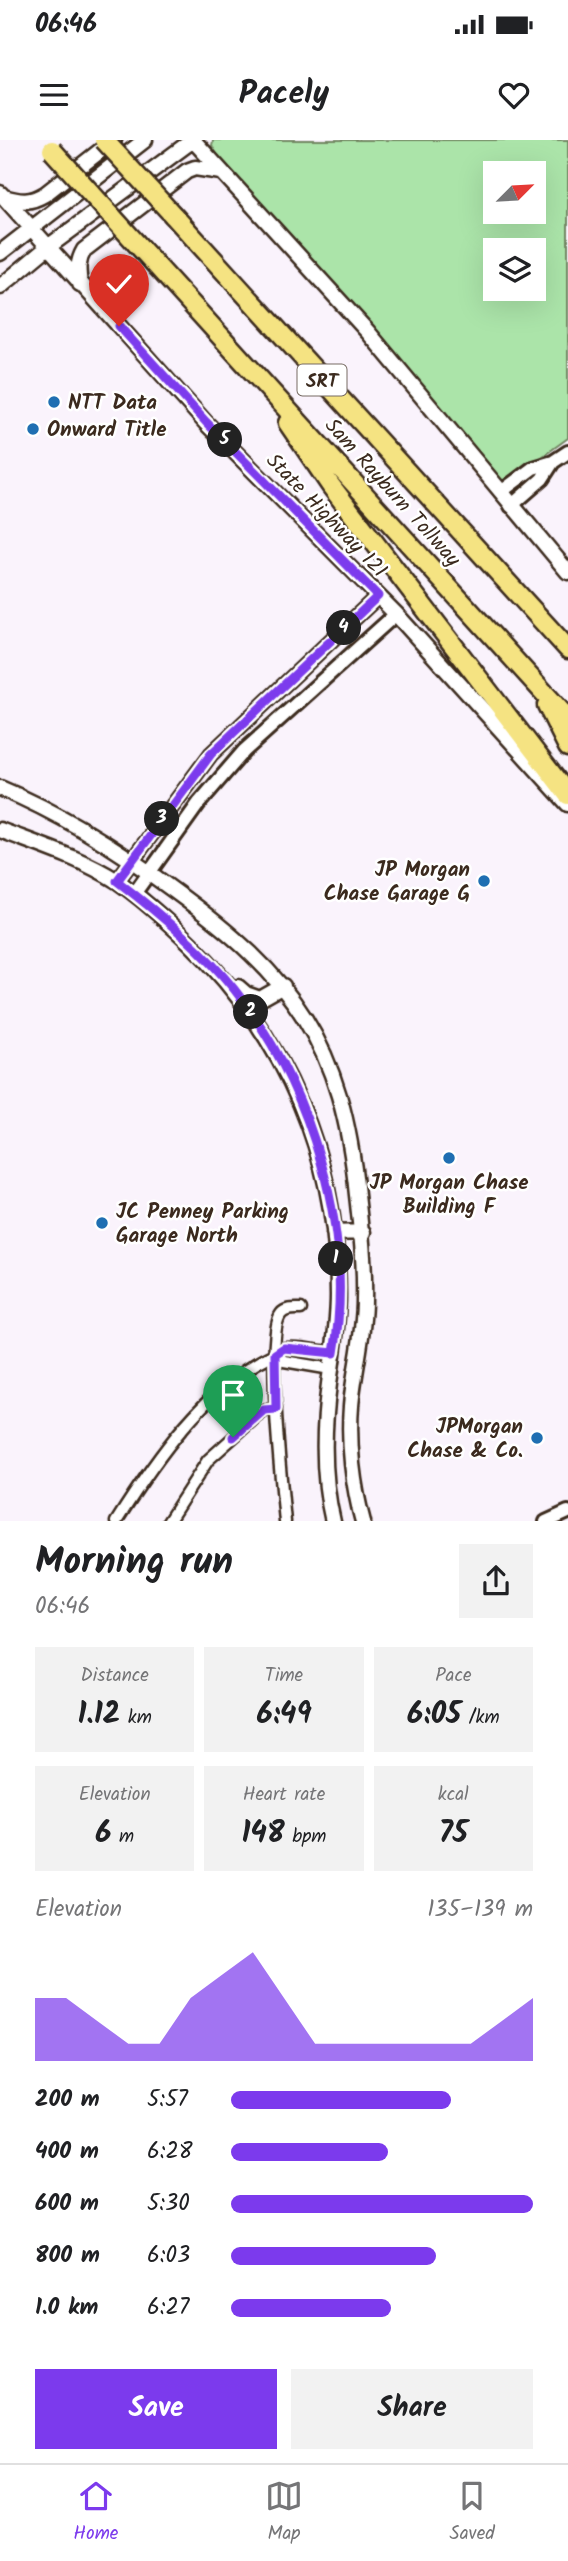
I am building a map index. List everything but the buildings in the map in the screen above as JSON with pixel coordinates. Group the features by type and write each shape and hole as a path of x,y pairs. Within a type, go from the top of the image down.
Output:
{"highway":[{"name":"Sam Rayburn Tollway","path":"43,140 568,719"},
{"name":"Sam Rayburn Tollway","path":"104,140 553,633 568,646"},
{"path":"247,366 331,486 568,795"},
{"path":"536,683 568,747"}],"main road":[{"path":"1,195 24,202 34,200 114,140"},
{"path":"0,253 145,140"},
{"path":"0,287 48,247 193,140 368,332 568,572"},
{"path":"80,284 79,258 84,250 179,176 195,168 222,172"},
{"name":"State Highway 121","path":"1,195 206,422 396,614 568,804"},
{"path":"0,788 70,820 149,872 239,941 283,986 326,1054 339,1089 355,1159 363,1239 364,1305 351,1408 356,1493 363,1521"},
{"path":"0,830 73,858 117,881 246,994 260,999 283,986"},
{"path":"203,956 242,1000 291,1080 309,1125 328,1186 336,1250 338,1312 325,1441 326,1480 333,1521"},
{"path":"334,1233 363,1239"},
{"path":"336,1250 363,1239"},
{"path":"334,1353 356,1367"},
{"path":"331,1369 356,1367"}],"street":[{"path":"501,492 533,468 553,462 568,452"},
{"path":"511,506 542,479 553,462"},
{"path":"117,881 211,754 378,596"},
{"path":"134,894 199,803 244,751 396,614"},
{"path":"285,1521 276,1409 274,1331 281,1313 288,1309 301,1309"},
{"path":"116,1521 172,1441 197,1413 257,1361 284,1348 334,1353"},
{"path":"275,1354 284,1361 331,1369"},
{"path":"168,1521 208,1460 264,1410 276,1409"},
{"path":"545,1521 568,1512"}],"green space":[{"path":"213,140 568,140 568,438 504,482 354,305 220,159 212,146"}],"place":[{"name":"NTT Data","path":"54,402"},
{"name":"Onward Title","path":"33,429"},
{"name":"JP Morgan Chase Garage G","path":"484,881"},
{"name":"JP Morgan Chase Building F","path":"449,1158"},
{"name":"JC Penney Parking Garage North","path":"102,1223"},
{"name":"JPMorgan Chase & Co.","path":"537,1438"}],"route":[{"path":"119,326 206,422 378,596 211,754 117,881 175,928 232,986 242,1000 291,1080 301,1102 328,1186 338,1290 334,1353 284,1348 275,1354 276,1409 264,1410 233,1437"}]}
